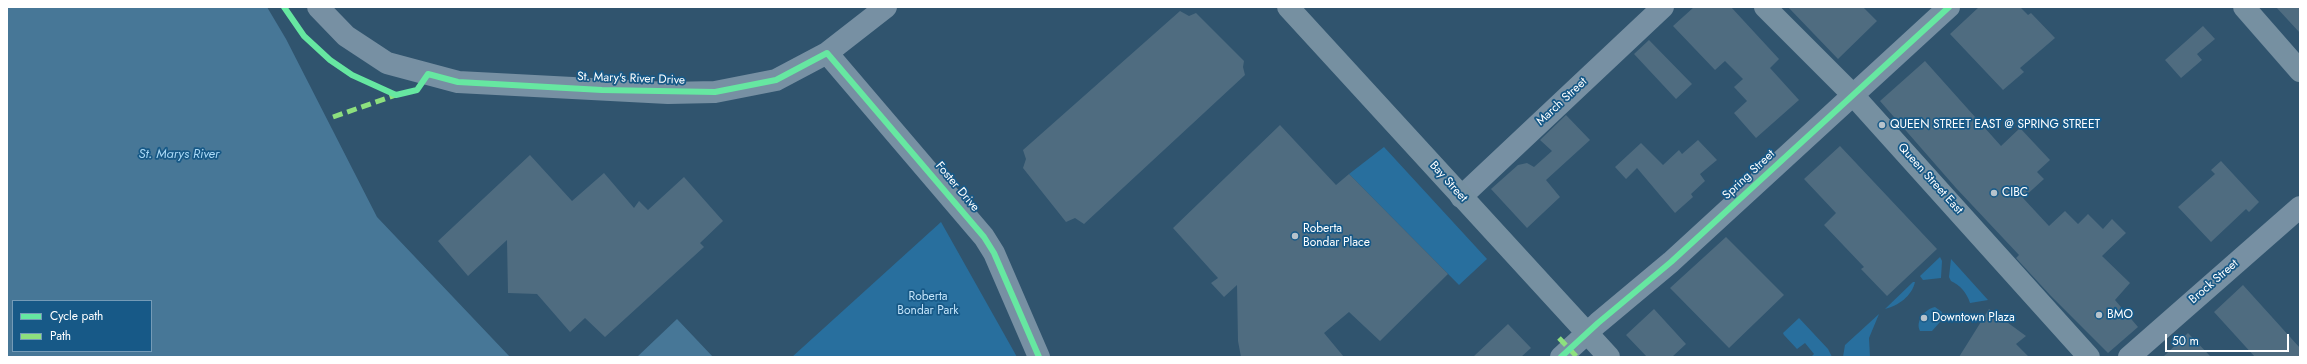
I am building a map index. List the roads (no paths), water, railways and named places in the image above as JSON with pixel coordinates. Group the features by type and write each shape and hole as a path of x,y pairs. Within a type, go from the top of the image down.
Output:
{"main road":[{"name":"Bay Street","path":"1288,7 1609,357"},
{"name":"Queen Street East","path":"1765,7 1853,95 2089,357"},
{"path":"2244,7 2300,71"}],"street":[{"name":"St. Mary's River Drive","path":"318,7 346,36 387,62 458,82 602,90 715,92 776,80 826,53 886,7"},
{"name":"March Street","path":"1461,197 1663,7"},
{"name":"Spring Street","path":"1561,357 1671,262 1949,7"},
{"name":"Foster Drive","path":"826,53 984,237 994,253 1039,357"},
{"name":"Brock Street","path":"2129,357 2300,207"}],"water":[{"name":"St. Marys River","path":"7,7 267,7 286,39 377,217 510,357 7,357"},
{"path":"677,319 713,357 637,357"}],"place":[{"name":"QUEEN STREET EAST @ SPRING STREET","path":"1882,125"},
{"name":"CIBC","path":"1994,193"},
{"name":"Roberta Bondar Place","path":"1295,236"},
{"name":"BMO","path":"2099,315"},
{"name":"Downtown Plaza","path":"1924,318"}],"park label":[{"name":"Roberta Bondar Park","path":"928,304"}]}
